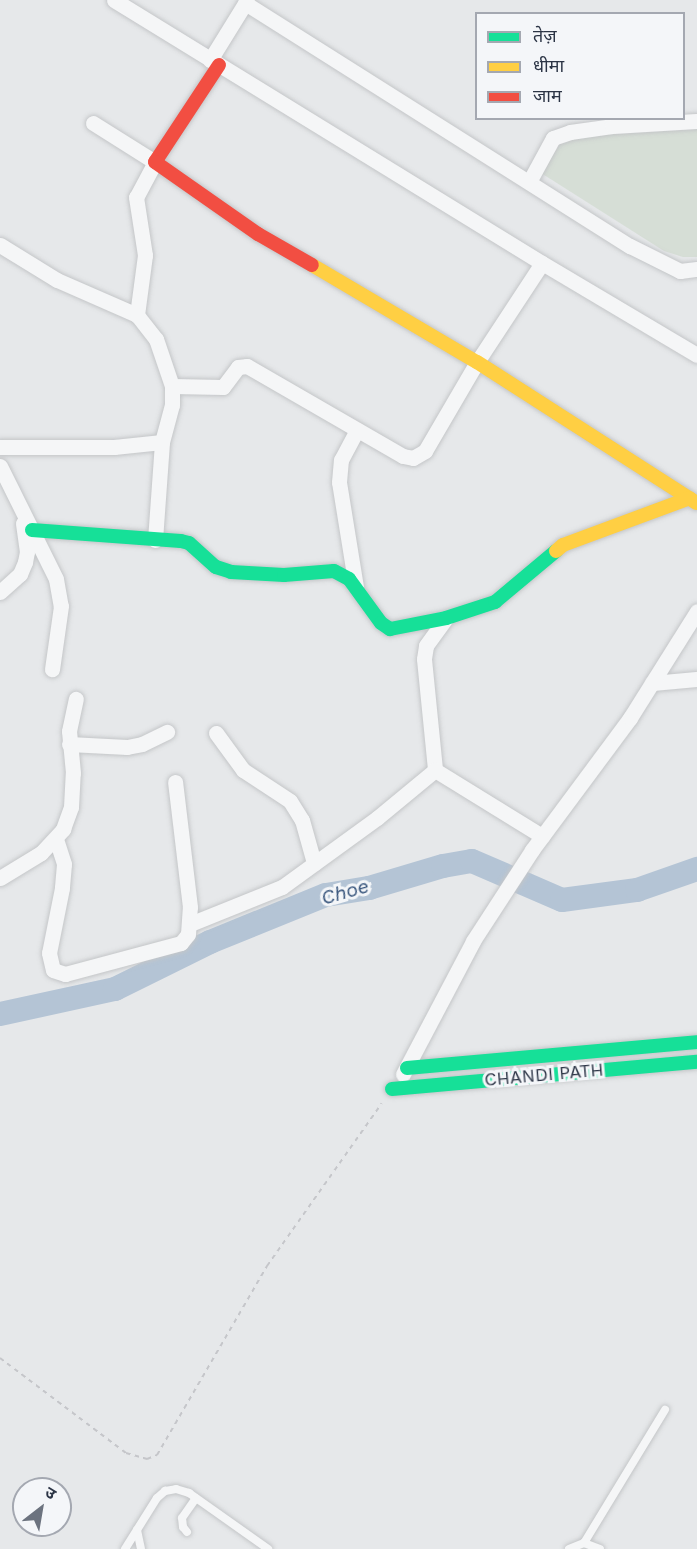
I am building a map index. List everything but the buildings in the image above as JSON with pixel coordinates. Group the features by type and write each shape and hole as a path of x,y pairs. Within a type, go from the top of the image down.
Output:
{"street":[{"path":"114,0 542,263 697,355"},
{"path":"137,315 145,255 136,197 214,63 246,2 630,246 680,271 697,269"},
{"path":"528,182 553,138 570,132 612,126 697,121"},
{"path":"93,123 156,162 258,234 477,362 693,501"},
{"path":"0,245 57,280 137,315 156,339 172,386 172,405 162,442 155,540"},
{"path":"172,386 223,387 238,367 248,366 403,456 419,456 542,263"},
{"path":"356,587 339,482 341,460 357,430"},
{"path":"0,447 114,447 162,442"},
{"path":"0,466 21,514 32,530 56,579 61,606 52,669"},
{"path":"32,530 189,543 205,560 223,570 284,575 334,571 349,579 381,623 390,629 446,618 495,603 563,545 693,501"},
{"path":"0,592 20,574 25,562 27,552 21,514"},
{"path":"392,1089 407,1068 472,941 532,850 630,718 697,611"},
{"path":"435,770 424,659 426,646 446,618"},
{"path":"652,683 697,680"},
{"path":"0,878 40,853 56,839 71,807 73,773 69,731 76,699"},
{"path":"69,744 127,747 142,744 166,732"},
{"path":"216,733 243,770 290,801 302,820 314,864"},
{"path":"435,770 542,836"},
{"path":"190,924 282,887 377,818 435,770"},
{"path":"56,839 64,864 62,888 49,953 53,969 64,974 181,943 188,934 190,924 188,881 175,782"},
{"name":"CHANDI PATH","path":"407,1068 697,1042"},
{"name":"CHANDI PATH","path":"392,1089 697,1062"}],"lane":[{"path":"569,1549 584,1543 665,1410"},
{"path":"125,1549 158,1498 165,1491 176,1489 196,1498 268,1549"},
{"path":"187,1532 183,1527 182,1518 196,1498"},
{"path":"137,1530 141,1549"},
{"path":"584,1543 600,1549"}],"path":[{"path":"0,1358 126,1454 147,1459 158,1455 267,1266 392,1089"}],"shaded area":[{"path":"697,129 697,257 683,257 664,251 541,173 560,144 571,137"}],"waterway":[{"name":"Choe","path":"0,1014 115,989 210,942 326,895 369,888 443,866 472,861 562,900 637,890 697,869"}],"traffic: fast":[{"path":"32,530 181,541 189,543 216,567 231,572 284,575 334,571 349,579 381,623 390,629 446,618 495,602 556,551"},
{"path":"407,1068 697,1042"},
{"path":"392,1089 697,1062"}],"traffic: slow":[{"path":"312,265 477,362 697,503"},
{"path":"556,551 563,545 690,498"}],"traffic: jam":[{"path":"219,65 155,162 258,234 312,265"}]}
